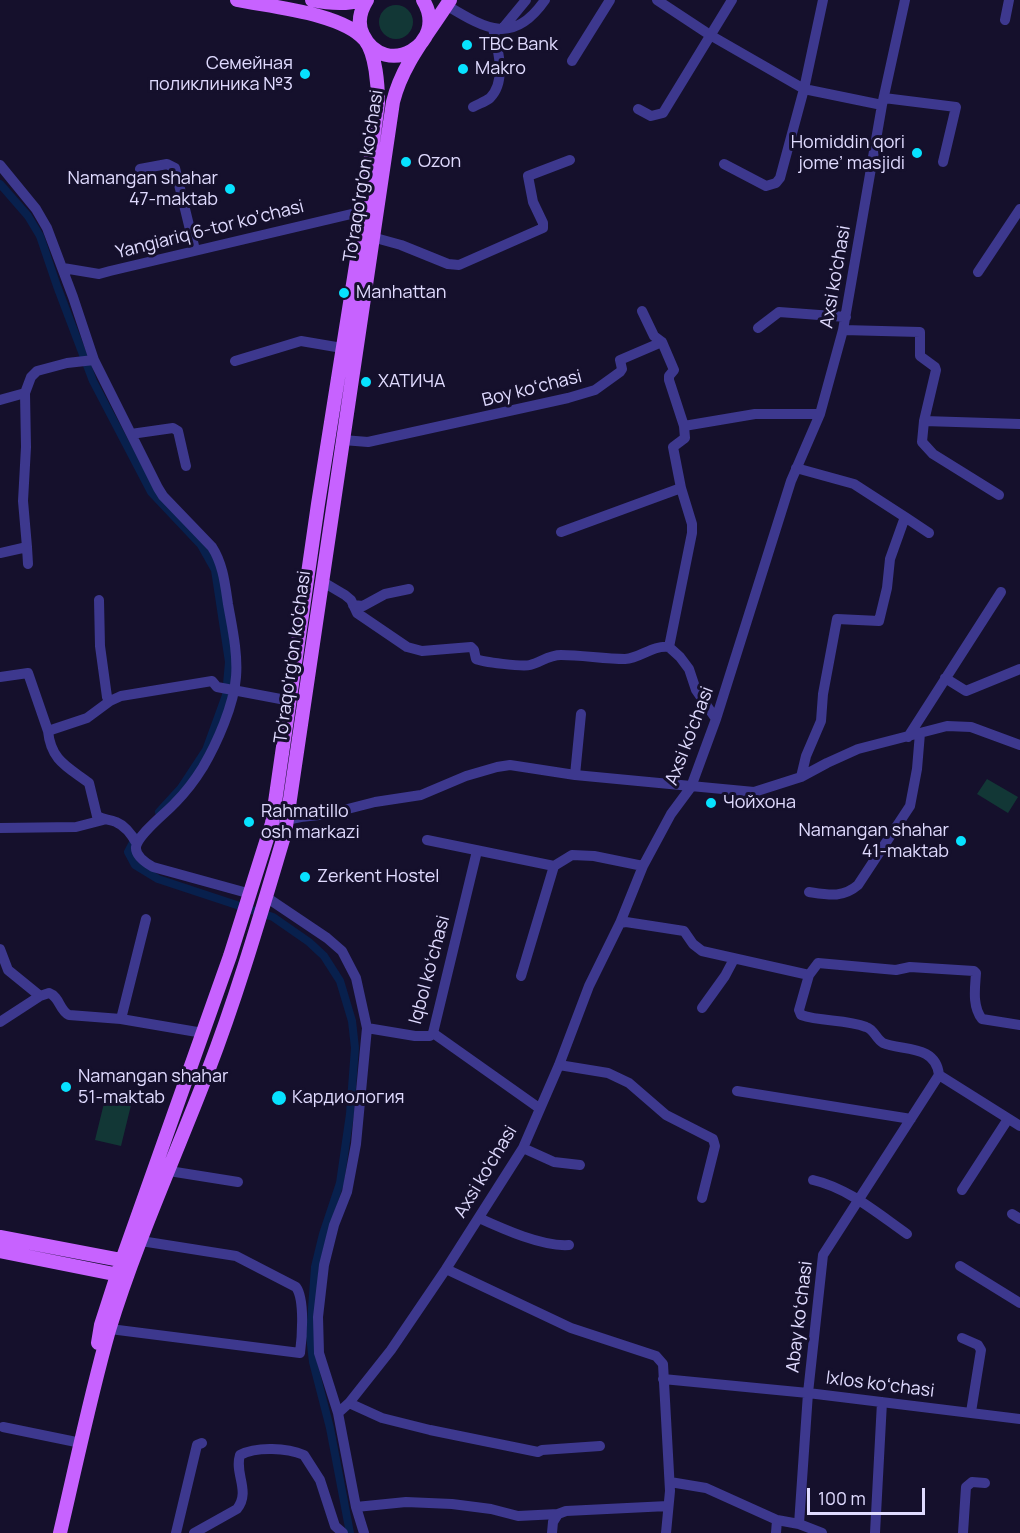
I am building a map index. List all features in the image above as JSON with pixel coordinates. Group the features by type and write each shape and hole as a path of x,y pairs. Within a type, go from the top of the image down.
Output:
{"main road":[{"path":"237,0 326,18 354,30 374,49 395,56 415,49 428,32 430,21 423,0"},
{"path":"312,0 333,3 361,0"},
{"name":"To'raqo'rg'on ko'chasi","path":"127,1261 272,823 364,211 378,103 378,84 361,31 362,7 367,0"},
{"name":"To'raqo'rg'on ko'chasi","path":"127,1261 141,1241 207,1072 266,898 288,820 372,237 397,84 448,3"},
{"path":"0,1237 127,1261 101,1325 90,1402"},
{"path":"0,1251 122,1275"},
{"path":"60,1533 122,1275"}],"street":[{"path":"473,107 489,99 500,76 498,29 526,0"},
{"path":"448,3 484,27 498,29 515,27 526,21 535,14 545,0"},
{"path":"572,61 610,0"},
{"path":"657,0 710,35 804,89 883,101 956,107 943,162"},
{"path":"638,109 651,116 663,114 732,0"},
{"path":"724,164 766,186 776,183 780,178 804,89 823,0"},
{"name":"Axsi ko'chasi","path":"338,1413 391,1350 523,1148 559,1065 589,986 620,923 643,866 671,814 691,786 716,719 796,468 820,414 843,330 883,101 905,0"},
{"path":"1005,20 1009,0"},
{"path":"372,237 401,245 448,264 459,265 543,228 544,225 533,202 528,176 570,159"},
{"path":"140,170 167,164 176,168 195,250"},
{"path":"0,165 42,218 63,268 92,360 163,496 202,535 217,555 225,585 236,676 212,750 182,795 137,844"},
{"path":"978,272 1020,209"},
{"name":"Yangiаriq 6-tor koʼchasi","path":"63,268 99,273 364,211"},
{"path":"642,311 654,336 662,342 674,370 669,380 684,426 685,438 673,447 692,533 669,647"},
{"path":"758,328 778,312 846,317"},
{"path":"843,330 920,332 920,356 936,370 924,421 922,442 927,450 999,495"},
{"path":"235,362 301,341 342,348"},
{"name":"Boy koʻchasi","path":"343,440 368,442 384,439 463,423 595,390 620,372 622,369 620,360 662,342"},
{"path":"28,564 23,501 27,435 26,393 31,376 37,371 92,360"},
{"path":"0,400 26,393"},
{"path":"684,426 754,414 820,414"},
{"path":"924,421 1020,424"},
{"path":"130,434 173,428 178,431 186,466"},
{"path":"796,468 854,484 929,533"},
{"path":"561,532 681,488"},
{"path":"801,777 810,744 821,721 823,694 837,619 879,621 887,588 890,559 905,517"},
{"path":"0,553 27,547"},
{"path":"323,582 339,590 351,600 357,613 406,647 422,651 471,647 478,660 528,666 559,655 627,659 655,648 669,647 689,669 696,690 716,719"},
{"path":"353,605 363,606 385,594 409,589"},
{"path":"908,737 1001,592"},
{"path":"99,600 100,646 107,697 110,701"},
{"path":"945,678 966,691 1020,669"},
{"path":"0,677 28,673 48,731 49,744 71,772 89,783 97,816 103,820"},
{"path":"48,731 87,718 110,701 122,696 141,691 212,681 217,687 291,701"},
{"path":"575,775 581,714"},
{"path":"272,823 422,795 466,776 510,765 575,775 754,792 801,777 858,749 947,726 971,727 1020,745"},
{"path":"809,892 839,896 849,893 858,885 910,806 917,769 920,734"},
{"path":"0,828 76,827 103,820 116,822 131,834 137,844 137,853 153,867 250,894"},
{"path":"428,840 554,866"},
{"name":"Iqbol koʻchasi","path":"367,1028 415,1036 430,1036 434,1033 477,851"},
{"path":"520,976 554,866 572,855 594,856 643,866"},
{"path":"266,898 327,938 342,951 356,978 367,1028 356,1144 347,1192 334,1225 324,1265 318,1317 319,1353 338,1413 356,1507 364,1533"},
{"path":"121,1019 146,919"},
{"path":"620,923 684,931 698,949 809,975"},
{"path":"0,949 8,970 40,996"},
{"path":"702,1008 734,959"},
{"path":"1020,1025 982,1019 975,999 976,973 974,971 910,967 896,970 818,963 809,975 799,1010 801,1016 867,1027 880,1042 910,1047 935,1061 939,1075 1020,1126"},
{"path":"0,1022 47,993 52,994 64,1012 69,1015 121,1019 203,1033"},
{"path":"434,1033 539,1108"},
{"path":"559,1065 608,1073 629,1083 666,1115 713,1139 715,1146 702,1198"},
{"name":"Abay koʻchasi","path":"799,1524 808,1393 823,1255 939,1075"},
{"path":"737,1091 911,1119"},
{"path":"962,1190 1008,1119"},
{"path":"523,1148 554,1162 580,1165"},
{"path":"169,1171 238,1182"},
{"path":"813,1180 831,1185 859,1200 907,1234"},
{"path":"479,1218 508,1231 560,1246 569,1245"},
{"path":"110,1329 300,1353 301,1304 300,1293 296,1287 236,1256 141,1241"},
{"path":"960,1266 1020,1304"},
{"path":"446,1269 571,1328 656,1356 663,1364 670,1482 666,1533"},
{"path":"962,1338 978,1345 981,1350 971,1412"},
{"name":"Ixlos koʻchasi","path":"663,1379 808,1393 1020,1419"},
{"path":"349,1402 382,1418 538,1452 600,1446"},
{"path":"875,1533 882,1402"},
{"path":"3,1427 81,1443"},
{"path":"176,1533 197,1445 202,1443"},
{"path":"194,1533 237,1509 240,1505 244,1494 238,1461 240,1455 245,1452 274,1450 304,1455 320,1480 335,1527 343,1533"},
{"path":"670,1482 706,1488 777,1520 799,1524 822,1533"},
{"path":"963,1533 966,1487 972,1482 985,1484"},
{"path":"356,1507 406,1502 452,1504 491,1509 518,1516 558,1514 566,1511 669,1506"},
{"path":"552,1533 553,1522 558,1514"},
{"path":"776,1533 777,1520"}],"green space":[{"path":"396,5 408,10 413,22 408,34 396,39 384,34 379,22 384,10"},
{"path":"987,779 1018,797 1008,813 977,794"},
{"path":"106,1095 132,1101 121,1146 95,1140"}],"waterway":[{"path":"0,184 28,216 40,236 93,381 151,492 201,545 215,570 229,662 226,695 206,750 181,788 159,812"},
{"path":"136,837 128,852 135,865 158,879 273,917 309,942 324,956 340,981 352,1021 355,1048 350,1114 340,1183 315,1267 310,1336 313,1362 330,1428 350,1533"}],"place":[{"name":"TBC Bank","path":"467,45"},
{"name":"Makro","path":"463,69"},
{"name":"Семейная поликлиника №3","path":"305,74"},
{"name":"Homiddin qori jome’ masjidi","path":"917,153"},
{"name":"Ozon","path":"406,162"},
{"name":"Namangan shahar 47-maktab","path":"230,189"},
{"name":"Manhattan","path":"344,293"},
{"name":"ХАТИЧА","path":"366,382"},
{"name":"Чойхона","path":"711,803"},
{"name":"Rahmatillo osh markazi","path":"249,822"},
{"name":"Namangan shahar 41-maktab","path":"961,841"},
{"name":"Zerkent Hostel","path":"305,877"},
{"name":"Namangan shahar 51-maktab","path":"66,1087"},
{"name":"Кардиология","path":"279,1098"}]}
